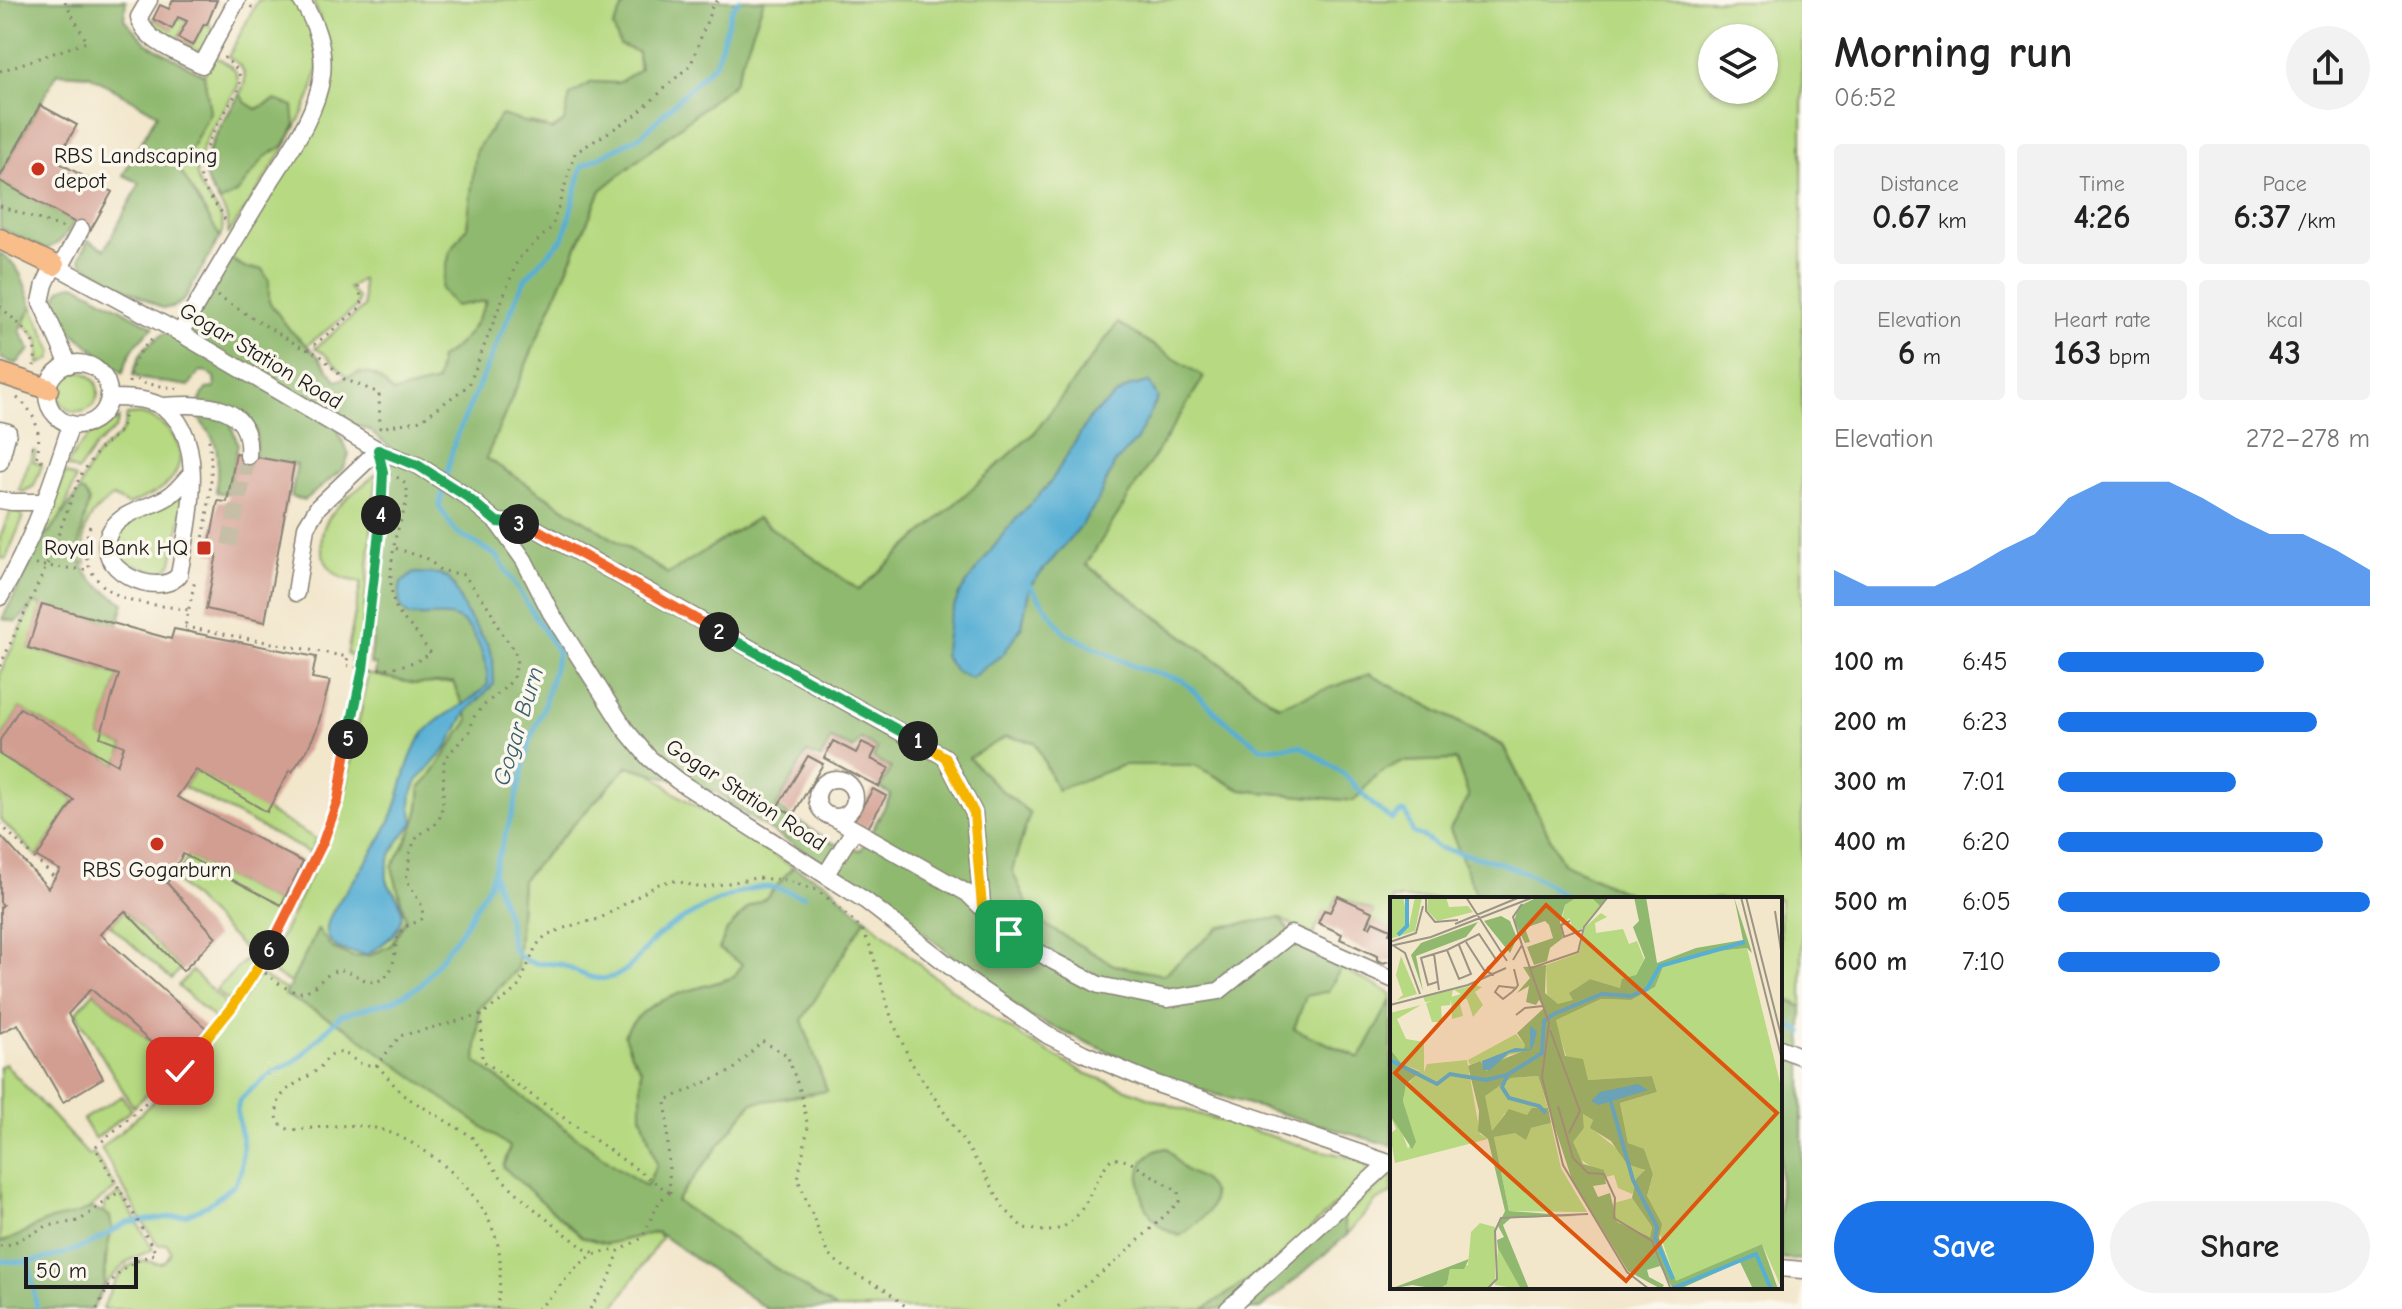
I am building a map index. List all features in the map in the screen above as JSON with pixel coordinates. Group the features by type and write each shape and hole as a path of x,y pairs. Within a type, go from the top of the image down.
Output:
{"main road":[{"path":"0,239 57,267"},
{"path":"0,373 18,388 48,389"}],"street":[{"path":"149,0 139,17 143,29 156,40 202,65 243,6"},
{"path":"174,329 234,241 300,132 317,95 323,59 312,16 301,0"},
{"path":"69,365 41,302 45,284 57,267 73,229"},
{"name":"Gogar Station Road","path":"57,267 174,329 378,450 419,466 466,496 497,522 524,560 566,637 625,729 649,758 678,781 866,901 1015,1014 1083,1053 1168,1088 1390,1163"},
{"path":"85,364 99,372 108,385 109,398 99,417 81,425 71,424 55,415 48,389 55,374 69,365 85,364"},
{"path":"109,398 161,406 197,404 218,407 242,424 249,440 248,456"},
{"path":"161,406 187,438 191,474 191,505 179,575 171,583 159,585 119,571 107,555 110,531 132,513 170,496 191,474"},
{"path":"0,596 19,564 46,502 71,424"},
{"path":"0,430 8,432 0,462"},
{"path":"296,593 306,527 318,507 378,450"},
{"path":"0,500 46,502"},
{"path":"497,522 531,526 945,757 974,813 982,907"},
{"path":"831,816 967,893 1009,934 1099,985 1167,999 1219,991 1291,934 1390,978"},
{"path":"826,874 854,830"},
{"path":"1782,1049 1802,1057"},
{"path":"1228,1309 1390,1163"},
{"path":"1782,1268 1802,1270"}],"path":[{"path":"0,71 87,42 64,0"},
{"path":"243,6 256,0"},
{"path":"214,294 320,355 344,379 379,393 380,428 421,420 469,385 518,259 552,227 575,153 636,115 691,64 712,7 718,0"},
{"path":"230,47 224,59 235,65 241,75 240,87 202,156 201,181 224,215 227,226 224,235 234,241"},
{"path":"0,206 73,229"},
{"path":"308,350 361,307 358,285"},
{"path":"0,306 35,343 35,366 18,388 32,414 39,447 36,458"},
{"path":"0,666 47,565 80,476 99,450 120,431 130,375 139,351 174,329"},
{"path":"130,375 142,383 187,390"},
{"path":"31,447 39,447"},
{"path":"97,1309 114,1277 132,1262 156,1253 95,1147 138,1112 180,1071 232,1007 259,968 323,842 338,800 363,669 384,489 378,450"},
{"path":"185,627 348,657 346,665 363,669 400,665 431,653 403,620 394,603 392,559 406,490 405,484 397,477 383,472"},
{"path":"259,968 297,992 305,992 331,973 341,970 364,980 376,981 390,972 402,930 423,918 422,906 406,879 409,855 420,834 438,822 443,803 444,759 469,732 474,717 482,707 513,678 516,655 490,609 464,575 440,570 428,559 395,548"},
{"path":"19,564 89,570"},
{"path":"0,824 55,878"},
{"path":"497,1309 501,1258 495,1235 468,1188 450,1170 401,1138 382,1130 363,1127 291,1130 282,1127 278,1121 277,1105 282,1095 317,1070 330,1055 339,1052 347,1054 364,1065 380,1062 400,1036 481,1015 519,986 536,946 546,935 599,919 659,884 670,881 701,888 756,878 785,880 806,886 830,900 867,936 892,1020 911,1062 1004,1208 1023,1228 1049,1231 1069,1223 1083,1208 1102,1169 1112,1158 1128,1161 1178,1191 1179,1202 1158,1224 1055,1309"},
{"path":"481,1015 482,1060 670,1193"},
{"path":"670,1193 666,1100 732,1071 762,1041 787,1055 801,1093 808,1127 798,1179 828,1255 855,1275 883,1288 909,1309"},
{"path":"380,1062 403,1095 471,1136 495,1170 519,1195 580,1245 595,1253"},
{"path":"0,1246 11,1244 47,1226 79,1221 120,1191"},
{"path":"537,1309 583,1261 595,1253 619,1251 642,1238 660,1200 670,1193"},
{"path":"590,1309 610,1277 619,1251"}],"green space":[{"path":"0,0 126,0 124,19 146,43 204,75 210,112 180,170 220,237 178,305 162,308 83,265 80,258 88,240 105,249 140,183 123,175 157,114 89,75 57,73 0,177"},
{"path":"258,0 297,0 308,20 315,44 318,59 316,78 309,100 284,149 228,235 223,208 207,180 205,161 213,139 244,85 242,68 228,57"},
{"path":"312,0 624,0 623,7 638,52 639,70 618,83 592,82 564,122 552,130 531,122 471,204 467,227 450,252 487,300 468,334 440,358 437,382 392,393 360,372 347,377 315,348 364,307 362,279 349,288 358,298 357,307 306,346 269,302 269,281 229,258 329,80 326,39"},
{"path":"624,0 764,0 734,83 601,190 486,458 668,574 757,518 859,590 1035,432 1118,323 1204,377 1086,565 1278,706 1369,674 1503,746 1563,863 1635,897 1477,897 1450,829 1469,797 1456,760 1400,762 1375,776 1354,801 1241,790 1195,765 1123,765 1057,790 1035,742 1006,737 969,758 996,786 1030,813 1012,870 1033,918 1114,965 1163,975 1220,927 1279,918 1305,949 1341,968 1328,991 1306,996 1294,1029 1360,1058 1390,1002 1390,1145 1180,1084 1030,1017 873,893 750,818 718,793 628,766 522,880 517,969 479,1008 476,1062 646,1186 657,1165 641,1114 641,1069 624,1035 633,1022 658,1003 734,977 742,964 719,949 727,930 749,907 767,897 793,867 829,884 866,918 802,1020 827,1091 752,1103 676,1201 836,1309 767,1309 657,1232 606,1244 582,1237 503,1167 510,1147 345,1027 285,995 318,929 332,948 353,957 372,955 391,945 406,919 392,867 416,819 420,788 469,720 453,682 416,684 375,675 376,665 370,664 389,500 391,448 369,430 351,424 338,432 349,454 344,468 305,500 291,497 297,465 254,457 256,429 242,415 228,417 238,444 228,494 216,492 216,447 198,416 200,400 206,389 215,388 214,377 204,371 199,372 189,386 142,379 133,375 136,366 145,348 168,331 180,338 229,258 245,268 262,269 269,281 269,302 337,381 355,374 374,375 393,393 437,382 440,358 468,334 486,301 455,306 441,289 450,252 467,227 476,150 501,115 552,130 564,122 570,95 592,82 618,83 640,69 638,52 620,45 613,27","holes":["831,739 854,749 861,739 877,749 873,758 891,768 880,788 891,795 861,850 833,843 776,807 807,753 821,759"]},
{"path":"764,0 1802,0 1802,1007 1782,997 1782,897 1635,897 1563,863 1503,745 1369,674 1279,706 1086,564 1203,377 1118,323 1035,432 859,590 757,518 669,574 486,458 601,190 734,83"},
{"path":"178,17 187,21 178,38 192,46 208,22 212,32 204,49 195,51 152,26 153,19 172,29"},
{"path":"213,56 232,67 238,80 238,86 205,142 197,166 199,184 222,219 220,237 180,170 210,112 204,75"},
{"path":"240,94 245,102 256,109 275,100 293,106 295,127 283,146 265,157 237,193 220,202 207,181 207,160 215,136"},
{"path":"0,181 74,222 62,238 45,249 0,228"},
{"path":"0,253 18,270 32,306 20,331 30,350 16,364 0,358"},
{"path":"77,285 154,327 134,347 123,373 72,332 55,305 61,289"},
{"path":"32,306 53,352 50,360 39,364 39,340 24,324"},
{"path":"78,372 92,378 98,392 92,406 78,412 64,406 58,392 64,378"},
{"path":"141,414 163,425 177,442 180,453 175,474 158,491 128,505 113,497 101,506 85,530 86,564 80,562 78,541 84,522 84,493 79,492 83,481 97,456 121,433 127,415"},
{"path":"119,419 116,428 96,446 78,471 67,466 88,437"},
{"path":"33,451 36,451 33,461 42,465 34,486 23,492 19,490"},
{"path":"65,473 76,478 70,495 59,519 41,538"},
{"path":"377,473 359,663 351,662 352,656 347,654 361,582 342,578 334,572 324,556 322,538 327,520 333,512"},
{"path":"79,492 84,492 89,501 79,549 81,561 93,581 124,603 118,625 34,603 17,622 2,619 41,538 50,532"},
{"path":"180,498 184,502 172,563 165,571 122,562 112,547 123,529 149,510"},
{"path":"12,508 23,518 6,559 0,558 0,537"},
{"path":"33,603 42,604 29,648 119,675 100,737 124,746 117,765 20,708 0,740 0,673"},
{"path":"368,674 416,684 453,682 469,720 420,788 416,819 392,867 406,919 391,945 372,955 353,958 332,948 318,930 292,984 266,968 335,825 345,794"},
{"path":"1006,737 1035,742 1057,790 1123,765 1195,765 1241,790 1354,801 1375,776 1400,762 1456,760 1469,797 1450,829 1477,897 1390,897 1390,930 1373,921 1370,927 1367,926 1373,911 1338,896 1330,912 1324,911 1313,936 1279,918 1220,927 1163,975 1114,965 1033,918 1012,870 1030,813 996,786 968,757"},
{"path":"0,755 74,800 37,857 0,819"},
{"path":"628,766 652,773 675,793 793,867 767,897 749,907 742,965 734,977 678,994 650,1007 631,1054 641,1069 641,1114 657,1165 646,1186 476,1062 479,1008 517,969 522,880"},
{"path":"196,770 316,839 310,853 184,787"},
{"path":"188,856 281,905 284,899 288,901 256,961 175,880"},
{"path":"125,911 181,969 171,979 110,925"},
{"path":"866,918 969,1002 1085,1073 1169,1105 1313,1149 1359,1159 1367,1166 1368,1173 1275,1263 1204,1309 836,1309 676,1201 752,1103 827,1091 802,1020"},
{"path":"248,957 255,964 229,1002 216,990"},
{"path":"1341,968 1390,993 1390,1002 1361,1058 1293,1029 1306,995 1328,991"},
{"path":"192,971 226,1004 215,1019 178,986"},
{"path":"260,975 288,991 286,995 345,1027 511,1147 606,1244 657,1232 661,1238 613,1309 103,1309 111,1288 125,1270 143,1261 161,1263 171,1251 167,1244 158,1245 101,1148 146,1109 187,1067"},
{"path":"94,992 175,1064 133,1107 76,1013"},
{"path":"1782,997 1802,1007 1802,1260 1782,1258"},
{"path":"5,1064 89,1156 93,1153 116,1188 80,1215 49,1221 13,1240 0,1242 0,1067"},
{"path":"122,1096 131,1110 95,1139 83,1119"},
{"path":"1167,1148 1183,1168 1205,1182 1213,1198 1208,1212 1180,1236 1158,1224 1141,1192 1141,1168 1146,1159 1154,1152"},
{"path":"1390,1177 1390,1194 1376,1201 1347,1235 1343,1216"},
{"path":"120,1193 153,1249 128,1261 104,1285 110,1217 104,1212 104,1204"},
{"path":"91,1208 110,1217 112,1228 105,1260 104,1285 93,1309 0,1309 0,1242 47,1221"},
{"path":"1343,1216 1347,1235 1261,1309 1204,1309"}],"water":[{"path":"1149,382 1158,398 1136,441 1115,463 1096,504 1080,527 1030,586 1022,626 1003,654 971,678 955,671 944,656 949,620 959,594 1007,529 1050,483 1091,416 1131,386"},
{"path":"414,573 440,574 453,584 465,611 488,645 493,659 494,684 467,711 447,748 417,781 411,806 414,823 394,848 387,871 388,882 402,910 401,918 388,940 366,955 342,950 333,944 327,933 330,918 385,830 422,736 437,721 488,684 478,642 466,625 448,616 409,616 402,609 399,597 401,583"}],"building":[{"path":"173,0 217,0 193,46 178,38 187,21 178,17 172,29 153,19 160,5 169,9"},
{"name":"RBS Landscaping depot","path":"40,105 77,125 56,161 112,192 90,231 0,181"},
{"path":"236,453 294,464 265,622 206,609 217,554 208,552 218,501 227,502"},
{"name":"RBS Gogarburn","path":"42,604 171,639 174,629 316,657 312,678 330,681 317,729 307,750 292,772 290,770 267,812 196,770 177,797 303,862 281,905 183,854 167,883 216,937 183,971 125,911 100,934 206,1028 175,1064 91,989 68,1014 103,1078 63,1102 18,1024 0,1033 0,908 3,905 0,902 0,835 48,888 60,870 37,857 74,800 0,755 0,740 20,708 117,765 124,746 100,737 119,675 28,648"},
{"path":"833,741 856,753 862,742 876,749 871,759 889,768 879,787 824,758"},
{"path":"808,756 823,764 793,815 778,806"},
{"path":"873,789 886,796 867,830 853,822"},
{"path":"1338,896 1373,912 1367,926 1370,927 1373,921 1390,929 1390,962 1377,960 1377,956 1340,939 1342,934 1318,923 1324,910 1330,912"}],"waterway":[{"name":"Gogar Burn","path":"446,477 455,440 525,279 564,237 582,166 642,135 716,62 732,9 739,0"},
{"name":"Gogar Burn","path":"0,1261 29,1262 60,1255 88,1245 127,1223 186,1215 208,1205 234,1185 241,1172 243,1145 237,1111 239,1101 272,1073 297,1060 341,1015 392,1001 421,985 464,927 489,884 558,653 497,556 456,532 439,507 444,487"},
{"path":"1030,586 1065,633 1135,667 1182,680 1222,718 1261,748 1301,746 1343,773 1392,820 1401,812 1406,813 1413,833 1439,848 1501,863 1541,880 1567,897"},
{"path":"494,874 507,914 511,943 517,954 531,962 560,965 597,978 622,973 669,928 728,897 770,887 805,896"},
{"path":"1782,1022 1802,1032"},
{"path":"29,1262 37,1309"}],"tunnel":[{"path":"229,545 248,456"}],"place":[{"name":"RBS Landscaping depot","path":"38,169"},
{"name":"Royal Bank HQ","path":"204,548"},
{"name":"RBS Gogarburn","path":"157,844"}],"route":[{"path":"180,1071 259,968 323,842 338,800 363,669 384,489 378,450 419,466 466,496 497,522 531,526 945,757 974,813 982,907 1009,934"}]}
